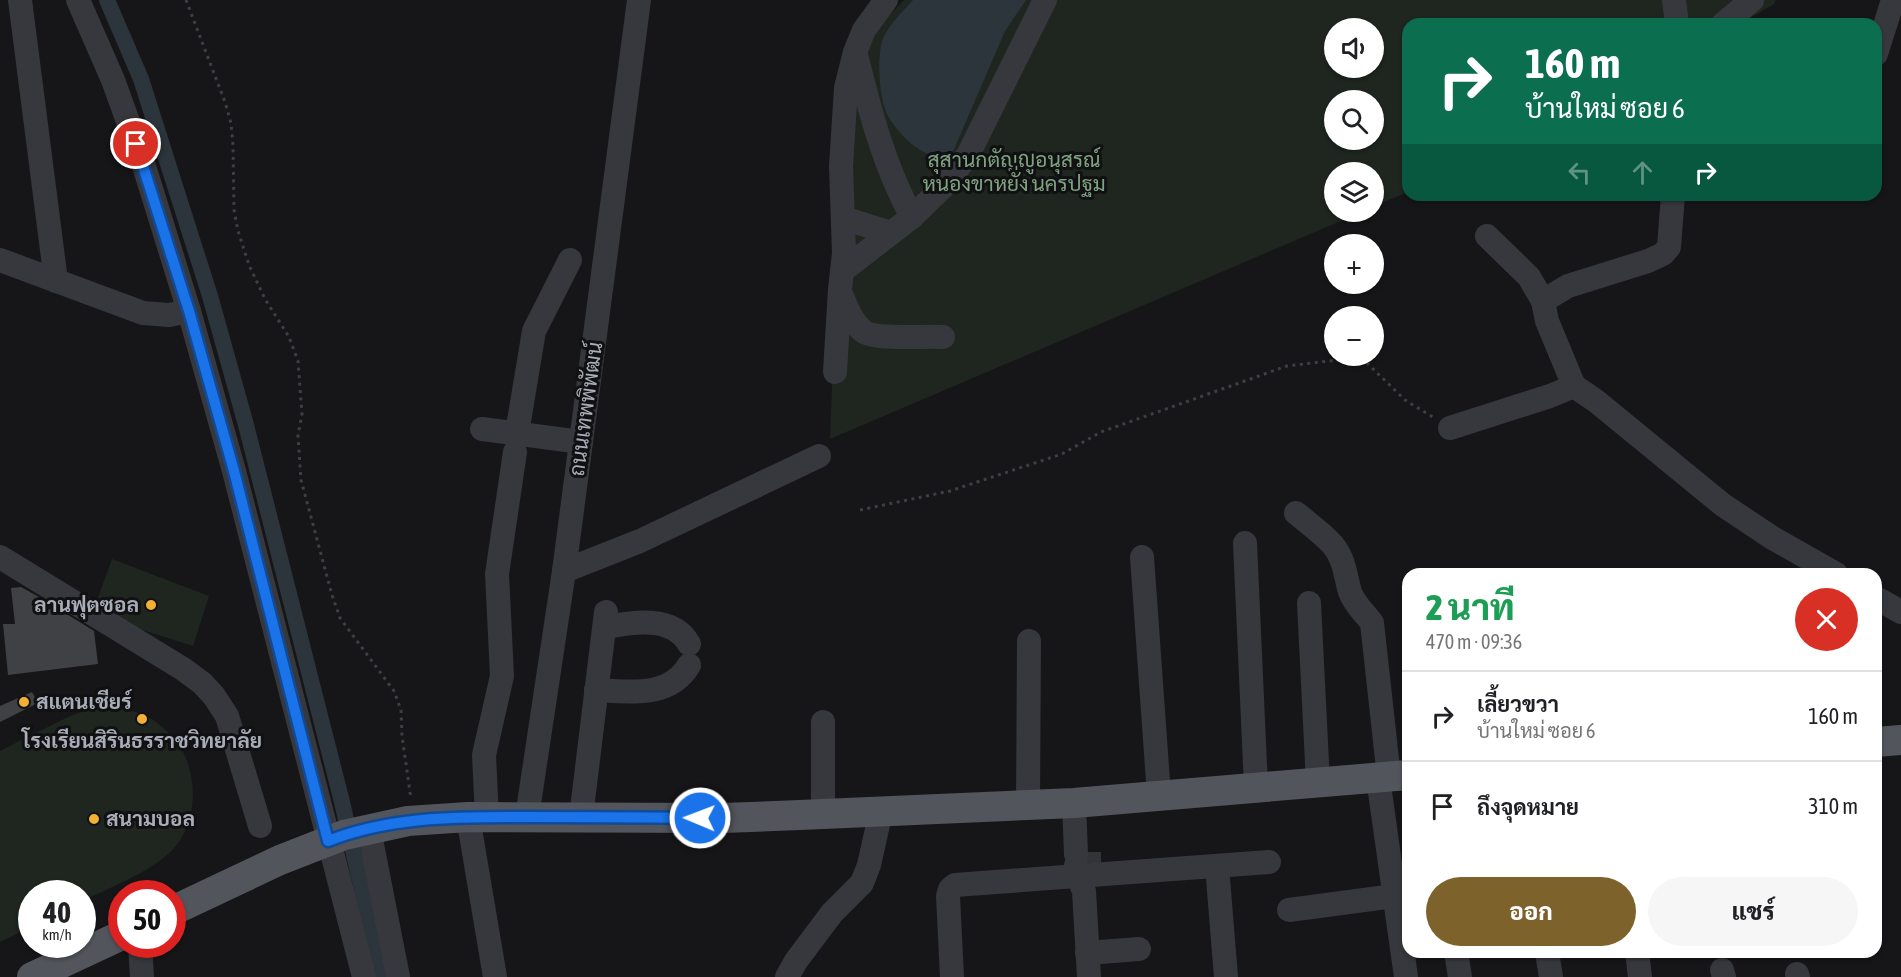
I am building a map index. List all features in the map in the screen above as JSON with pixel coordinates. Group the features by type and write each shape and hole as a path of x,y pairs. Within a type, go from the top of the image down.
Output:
{"main road":[{"path":"1882,742 1901,741"},
{"path":"186,904 280,860 350,834 414,820 478,817 723,819 1081,802 1392,777"},
{"path":"32,977 108,942"}],"street":[{"path":"20,0 56,281"},
{"path":"78,0 113,80 144,166 189,311 236,480 398,977"},
{"name":"ถนนเทพพิพัฒน์","path":"527,817 564,571 639,0"},
{"path":"835,372 844,253 841,166 846,88 855,52 864,30 886,0"},
{"path":"841,280 942,188 968,155 1045,0"},
{"path":"1674,0 1676,18"},
{"path":"1730,18 1752,0"},
{"path":"1882,35 1893,0"},
{"path":"855,52 875,128 895,185 912,217"},
{"path":"1543,301 1568,286 1648,261 1663,254 1669,247 1673,201"},
{"path":"843,218 891,233"},
{"path":"1487,236 1529,277 1543,301 1547,321 1574,386 1596,401 1723,505 1770,537 1825,568"},
{"path":"0,260 143,313 169,315 189,311"},
{"path":"495,977 478,817 484,755 502,676 497,574 530,344 534,331 570,260"},
{"path":"841,280 850,317 864,333 877,336 943,336"},
{"path":"1450,428 1574,386"},
{"path":"482,429 516,443 581,442"},
{"path":"564,571 640,540 819,456"},
{"path":"1296,513 1333,545 1344,562 1351,593 1357,605 1372,623 1392,777 1394,897 1402,950"},
{"path":"1245,543 1256,787"},
{"path":"0,557 183,669 202,683 227,716 260,826"},
{"path":"1142,557 1159,795"},
{"path":"1882,601 1901,612"},
{"path":"1310,603 1318,783"},
{"path":"581,817 596,690 606,619 658,624 674,629 685,638 689,654 679,679 667,686 647,691 596,690"},
{"path":"1028,804 1029,641"},
{"path":"823,722 823,814"},
{"path":"1081,802 1089,977"},
{"path":"787,977 796,961 832,913 862,883 869,865 881,811"},
{"path":"350,834 364,977"},
{"path":"952,977 948,896 950,889 955,885 1083,868 1217,866 1269,862"},
{"path":"1217,866 1226,977"},
{"path":"1289,910 1394,897"},
{"path":"1088,953 1139,949"},
{"path":"141,958 142,977"},
{"path":"1403,958 1406,977"},
{"path":"1457,958 1460,977"},
{"path":"1548,958 1551,977"},
{"path":"1638,958 1640,977"}],"path":[{"path":"186,0 231,123 234,210 238,231 249,265 265,299 289,337 298,361 302,414 298,435 301,480 332,595 340,618 394,691 401,710 402,736 414,820"},
{"path":"860,510 950,491 1062,454 1101,432 1287,366 1346,359 1367,363 1405,400 1450,428"}],"green space":[{"name":"สุสานกตัญญูอนุสรณ์ หนองขาหยั่ง นครปฐม","path":"904,0 1776,0 1774,4 1750,18 1402,18 1402,195 1384,202 1384,162 1324,162 1324,222 1339,222 830,439 841,156 868,38"},
{"name":"ลานฟุตซอล","path":"112,559 209,596 193,646 92,614"},
{"name":"สนามบอล","path":"123,708 149,717 177,742 186,758 193,787 190,817 185,831 177,844 158,862 127,880 108,880 108,889 96,895 96,880 18,880 18,933 0,942 0,751 68,717 90,709"}],"shaded area":[{"path":"913,0 1026,0 1005,31 952,154 942,157 923,152 902,135 887,114 882,97 879,63 884,36"}],"building":[{"path":"21,587 39,597 40,611 57,608 94,631 98,664 8,675 3,624 15,624 11,588"},
{"path":"32,692 38,703 0,722 0,706"}],"waterway":[{"path":"107,0 141,79 210,296 246,425 342,802 382,977"}],"tunnel":[{"path":"1089,852 1089,863"}],"place":[{"name":"ลานฟุตซอล","path":"151,605"},
{"name":"สแตนเชียร์","path":"24,702"},
{"name":"โรงเรียนสิรินธรราชวิทยาลัย","path":"142,719"},
{"name":"สนามบอล","path":"94,819"}],"route":[{"path":"136,144 189,311 234,471 328,841 357,831 408,821 468,817 700,818"}]}
